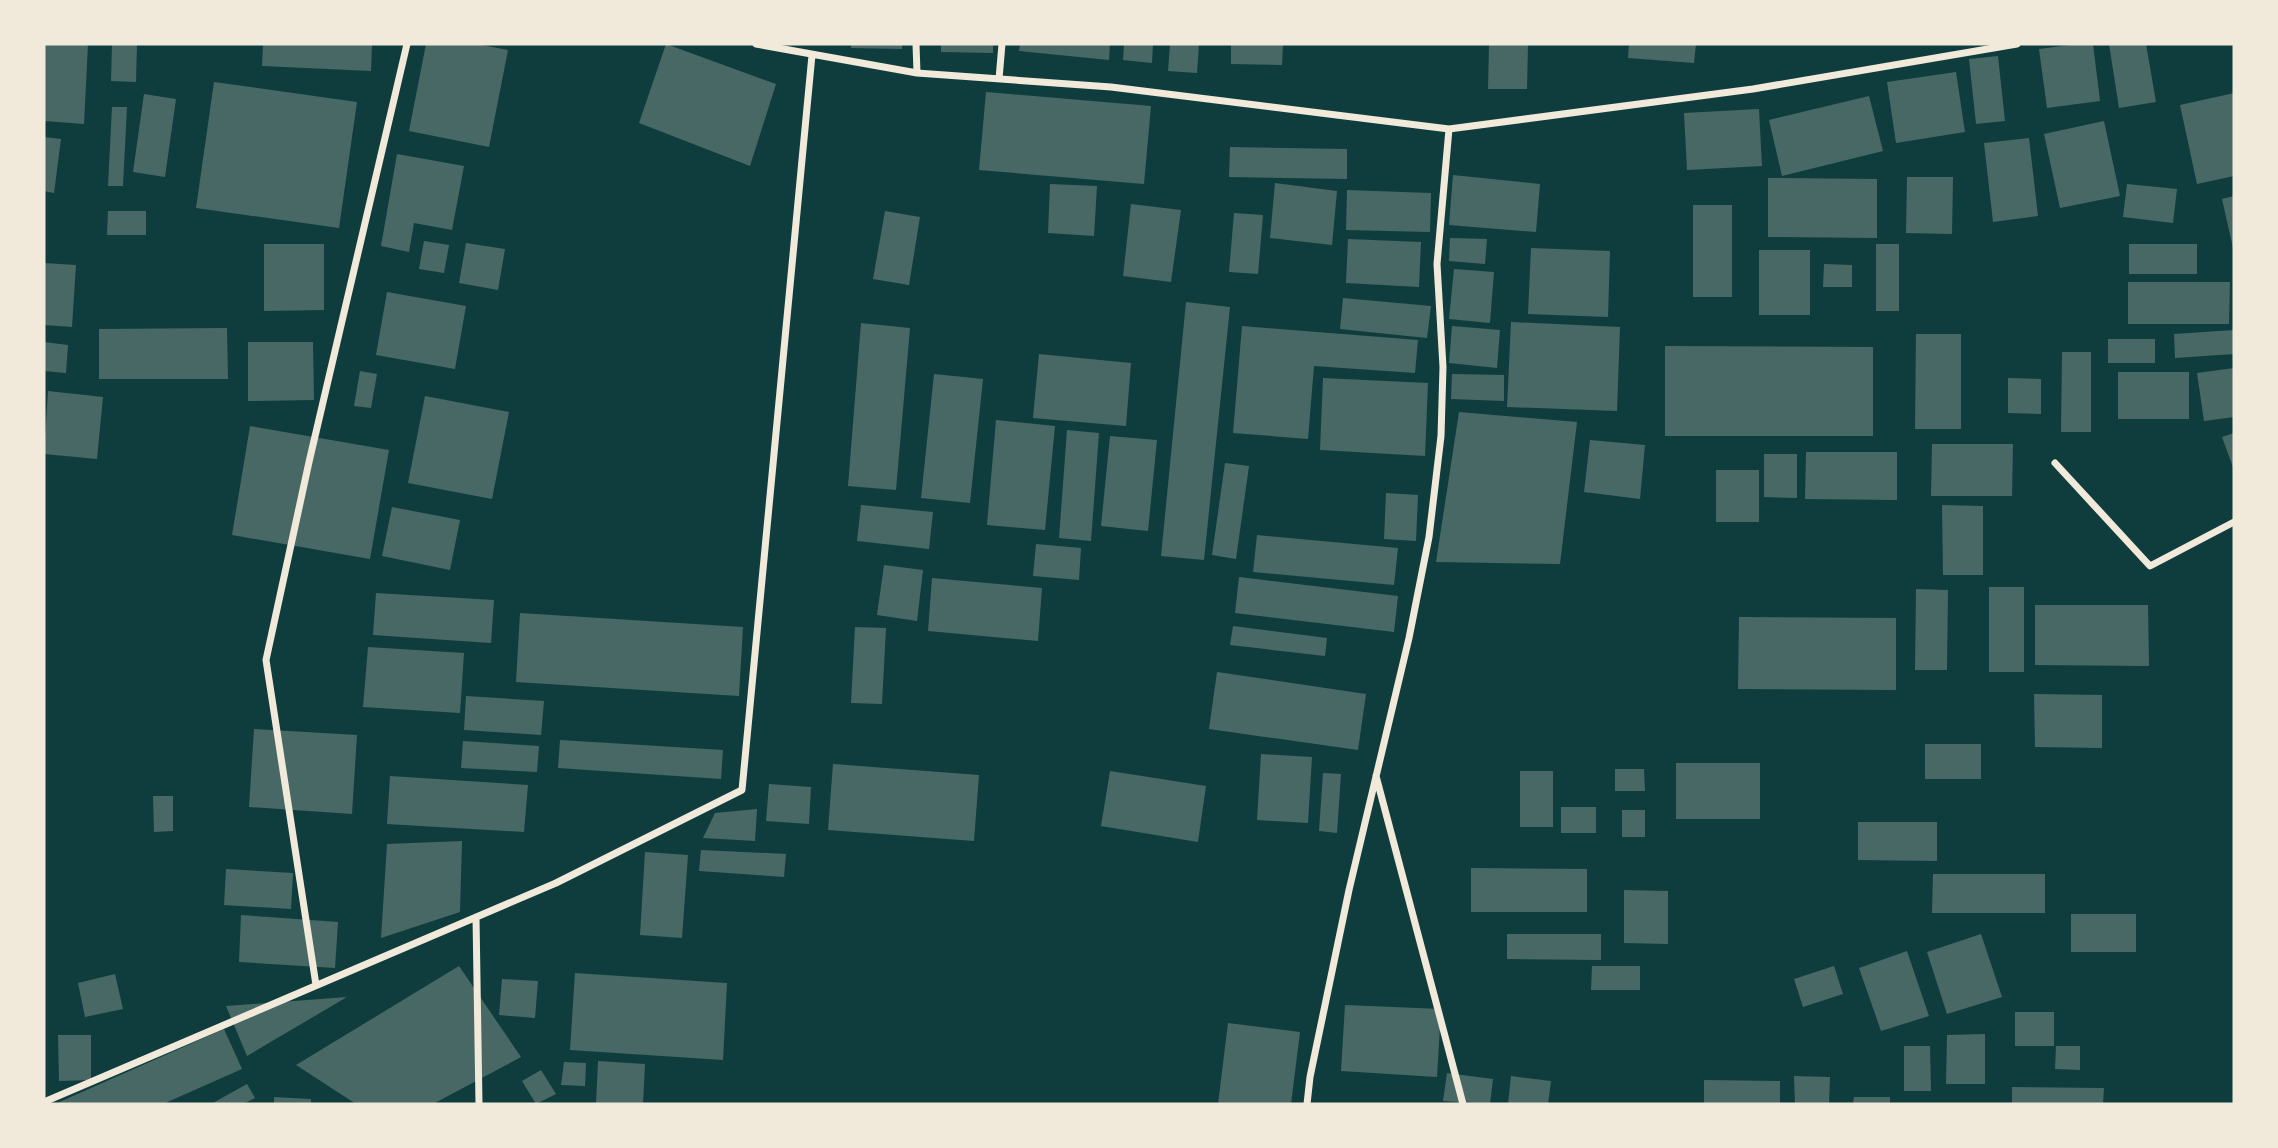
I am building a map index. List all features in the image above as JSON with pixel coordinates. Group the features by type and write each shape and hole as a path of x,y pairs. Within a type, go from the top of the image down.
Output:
{"street":[{"path":"316,985 266,660 309,462 407,44"},
{"path":"756,44 917,73 1111,87 1449,129 1753,89 2017,44"},
{"path":"916,44 917,73"},
{"path":"999,79 1002,44"},
{"path":"1954,44 1957,54"},
{"path":"44,1102 556,883 742,790 812,55"},
{"path":"1307,1104 1310,1077 1343,916 1409,638 1429,537 1441,436 1443,367 1437,264 1449,129"},
{"path":"2054,463 2150,566 2234,522"},
{"path":"1376,775 1463,1104"},
{"path":"476,917 479,1104"}],"building":[{"path":"44,44 88,44 84,124 44,121"},
{"path":"112,44 137,44 136,82 111,81"},
{"path":"263,44 372,44 371,71 262,66"},
{"path":"426,44 477,44 508,50 489,147 409,131"},
{"path":"666,44 776,84 750,166 639,123"},
{"path":"851,44 902,44 902,49 851,48"},
{"path":"941,44 993,44 993,53 941,52"},
{"path":"1020,44 1110,44 1109,60 1019,51"},
{"path":"1124,44 1153,44 1152,63 1123,60"},
{"path":"1170,44 1199,44 1197,73 1168,71"},
{"path":"1231,44 1283,44 1282,65 1231,64"},
{"path":"1489,44 1528,44 1527,89 1488,89"},
{"path":"1629,44 1696,44 1694,63 1628,58"},
{"path":"2093,44 2100,101 2047,108 2039,49"},
{"path":"2109,44 2146,44 2156,102 2119,108"},
{"path":"1998,56 2005,121 1976,124 1969,59"},
{"path":"1956,72 1965,132 1896,143 1887,82"},
{"path":"214,82 357,102 339,228 196,208"},
{"path":"986,92 1151,106 1144,184 979,170"},
{"path":"2234,93 2234,176 2197,184 2180,105"},
{"path":"144,94 176,99 165,177 133,172"},
{"path":"1869,96 1883,151 1782,176 1769,120"},
{"path":"112,107 127,107 123,186 108,186"},
{"path":"1759,109 1762,166 1687,170 1684,113"},
{"path":"2104,121 2120,196 2060,208 2044,134"},
{"path":"44,137 61,139 54,193 44,191"},
{"path":"2029,138 2038,216 1993,222 1984,143"},
{"path":"1230,147 1347,149 1347,179 1229,177"},
{"path":"397,154 464,166 452,230 414,223 409,252 381,246"},
{"path":"1453,175 1540,184 1536,232 1449,225"},
{"path":"1907,177 1953,177 1952,234 1906,233"},
{"path":"1768,178 1877,179 1877,238 1768,237"},
{"path":"1275,183 1337,191 1332,245 1270,238"},
{"path":"1050,184 1097,186 1094,236 1048,233"},
{"path":"2127,184 2177,189 2173,223 2123,217"},
{"path":"1347,190 1431,193 1430,232 1346,230"},
{"path":"2234,196 2234,248 2233,248 2222,199"},
{"path":"1131,204 1181,210 1171,282 1123,276"},
{"path":"1693,205 1732,205 1732,297 1693,297"},
{"path":"108,211 146,211 146,235 107,235"},
{"path":"885,211 920,217 909,285 873,279"},
{"path":"1234,213 1263,215 1258,274 1229,272"},
{"path":"1450,238 1487,239 1485,264 1449,261"},
{"path":"1348,239 1421,242 1419,287 1346,283"},
{"path":"424,241 449,245 444,273 419,269"},
{"path":"466,243 505,249 498,290 459,283"},
{"path":"264,244 324,244 324,310 264,311"},
{"path":"1876,244 1899,244 1899,311 1876,311"},
{"path":"2129,244 2197,244 2197,274 2129,274"},
{"path":"1531,248 1610,251 1608,317 1528,314"},
{"path":"1759,250 1810,250 1810,315 1759,315"},
{"path":"44,263 76,265 72,327 44,325"},
{"path":"1824,264 1852,265 1852,287 1823,287"},
{"path":"1454,269 1494,272 1490,323 1449,319"},
{"path":"2128,282 2230,282 2229,324 2128,324"},
{"path":"387,292 466,306 455,369 376,355"},
{"path":"1343,298 1431,306 1427,338 1340,329"},
{"path":"1186,302 1230,307 1204,560 1161,556"},
{"path":"1511,322 1620,327 1617,411 1507,407"},
{"path":"861,323 910,328 896,490 848,486"},
{"path":"1242,326 1418,340 1415,373 1314,366 1308,439 1233,433"},
{"path":"1452,326 1500,330 1497,368 1449,363"},
{"path":"227,328 228,379 99,379 99,329"},
{"path":"2234,330 2234,354 2175,358 2174,334"},
{"path":"1916,334 1961,334 1961,429 1915,429"},
{"path":"2108,339 2155,339 2155,363 2108,363"},
{"path":"44,342 68,345 66,373 44,371"},
{"path":"248,342 313,342 314,400 248,401"},
{"path":"1665,346 1873,347 1873,436 1665,436"},
{"path":"2062,352 2091,352 2091,432 2061,432"},
{"path":"1039,354 1131,363 1126,426 1033,418"},
{"path":"2234,368 2234,417 2204,421 2197,373"},
{"path":"360,371 377,374 371,408 354,406"},
{"path":"2118,372 2189,372 2189,419 2118,419"},
{"path":"934,374 983,379 970,503 921,498"},
{"path":"1452,374 1504,375 1504,401 1451,399"},
{"path":"1323,378 1428,383 1425,456 1320,450"},
{"path":"2008,378 2041,379 2041,414 2008,413"},
{"path":"48,391 103,397 97,459 44,454"},
{"path":"425,396 509,412 492,499 408,483"},
{"path":"1459,412 1577,422 1560,564 1436,562"},
{"path":"996,420 1055,426 1045,530 987,525"},
{"path":"250,426 389,450 370,559 232,535"},
{"path":"1067,430 1099,433 1091,541 1059,538"},
{"path":"2234,433 2234,470 2222,437"},
{"path":"1110,436 1157,440 1148,531 1101,526"},
{"path":"1590,440 1645,445 1640,499 1584,492"},
{"path":"1932,444 2013,444 2012,496 1931,496"},
{"path":"1806,452 1897,452 1897,500 1805,499"},
{"path":"1764,454 1797,454 1797,498 1764,497"},
{"path":"1225,463 1249,466 1236,559 1212,555"},
{"path":"1716,470 1759,470 1759,522 1716,522"},
{"path":"1386,493 1418,495 1416,541 1384,539"},
{"path":"861,505 933,512 929,549 857,541"},
{"path":"1942,505 1983,506 1983,575 1943,575"},
{"path":"392,507 460,520 450,570 382,556"},
{"path":"1257,535 1398,548 1394,585 1253,572"},
{"path":"1036,544 1081,548 1079,580 1033,576"},
{"path":"884,565 923,570 917,621 877,615"},
{"path":"1239,577 1398,596 1394,632 1235,613"},
{"path":"932,578 1042,588 1038,641 928,631"},
{"path":"1989,587 2024,587 2024,672 1989,672"},
{"path":"1916,589 1948,590 1947,670 1915,670"},
{"path":"376,593 494,600 491,643 373,635"},
{"path":"2035,605 2148,605 2149,666 2035,665"},
{"path":"520,613 743,627 739,696 516,682"},
{"path":"1739,617 1896,618 1896,690 1738,689"},
{"path":"1233,626 1327,638 1325,656 1230,645"},
{"path":"855,627 886,628 882,704 851,703"},
{"path":"368,647 464,653 460,713 363,707"},
{"path":"1217,672 1366,694 1358,750 1209,729"},
{"path":"2034,694 2102,695 2102,748 2035,747"},
{"path":"466,696 544,701 541,735 464,730"},
{"path":"254,729 357,735 352,814 249,807"},
{"path":"560,740 723,750 721,779 558,768"},
{"path":"463,741 539,746 537,772 461,768"},
{"path":"1925,744 1981,744 1981,779 1925,779"},
{"path":"1261,754 1312,757 1308,823 1257,820"},
{"path":"1676,763 1760,763 1760,819 1676,819"},
{"path":"833,764 979,775 974,841 828,830"},
{"path":"1615,769 1644,769 1645,791 1615,791"},
{"path":"1110,771 1206,786 1198,842 1101,826"},
{"path":"1520,771 1553,771 1553,827 1520,827"},
{"path":"1323,773 1341,774 1337,833 1319,831"},
{"path":"390,776 528,785 524,832 387,824"},
{"path":"769,784 811,787 809,824 766,821"},
{"path":"153,796 173,796 173,831 154,832"},
{"path":"1561,807 1596,807 1596,833 1561,833"},
{"path":"757,809 755,841 703,838 715,813"},
{"path":"1622,810 1645,810 1645,837 1622,837"},
{"path":"1858,822 1937,822 1937,861 1858,860"},
{"path":"462,841 460,912 381,938 387,844"},
{"path":"701,850 786,854 784,877 699,871"},
{"path":"645,852 688,855 682,938 640,935"},
{"path":"1471,868 1587,869 1587,912 1471,912"},
{"path":"226,869 293,873 291,909 224,905"},
{"path":"1933,874 2045,874 2045,913 1932,913"},
{"path":"1624,890 1668,891 1668,944 1624,943"},
{"path":"2071,914 2136,914 2136,952 2071,952"},
{"path":"241,915 338,922 335,968 239,962"},
{"path":"1507,934 1601,934 1601,960 1507,959"},
{"path":"1981,934 2002,997 1947,1014 1927,952"},
{"path":"1907,951 1929,1016 1881,1031 1859,968"},
{"path":"459,966 521,1057 433,1104 356,1104 296,1065"},
{"path":"1592,966 1640,966 1640,990 1591,990"},
{"path":"1834,966 1843,994 1803,1007 1794,979"},
{"path":"575,973 727,983 723,1060 570,1050"},
{"path":"115,974 123,1009 85,1017 78,983"},
{"path":"502,979 538,981 535,1018 499,1015"},
{"path":"347,997 247,1056 226,1006"},
{"path":"1345,1005 1441,1009 1437,1077 1341,1071"},
{"path":"2015,1012 2054,1012 2054,1046 2015,1046"},
{"path":"1228,1023 1300,1032 1291,1104 1218,1104"},
{"path":"224,1029 242,1069 163,1104 55,1104"},
{"path":"1985,1034 1985,1084 1946,1084 1947,1035"},
{"path":"58,1035 91,1035 91,1080 59,1081"},
{"path":"1904,1046 1930,1046 1931,1091 1904,1091"},
{"path":"2056,1046 2080,1046 2080,1070 2055,1069"},
{"path":"598,1061 645,1064 643,1104 596,1104"},
{"path":"564,1062 586,1063 585,1086 561,1085"},
{"path":"541,1070 556,1094 536,1104 522,1081"},
{"path":"1447,1073 1493,1079 1490,1104 1443,1101"},
{"path":"1511,1076 1551,1081 1548,1104 1508,1104"},
{"path":"1794,1076 1830,1077 1829,1104 1795,1104"},
{"path":"1704,1080 1780,1081 1780,1104 1704,1104"},
{"path":"247,1084 255,1098 243,1104 211,1104"},
{"path":"2012,1087 2104,1088 2103,1104 2012,1104"},
{"path":"274,1097 311,1099 311,1104 274,1104"},
{"path":"1854,1097 1890,1097 1890,1104 1853,1104"}]}
